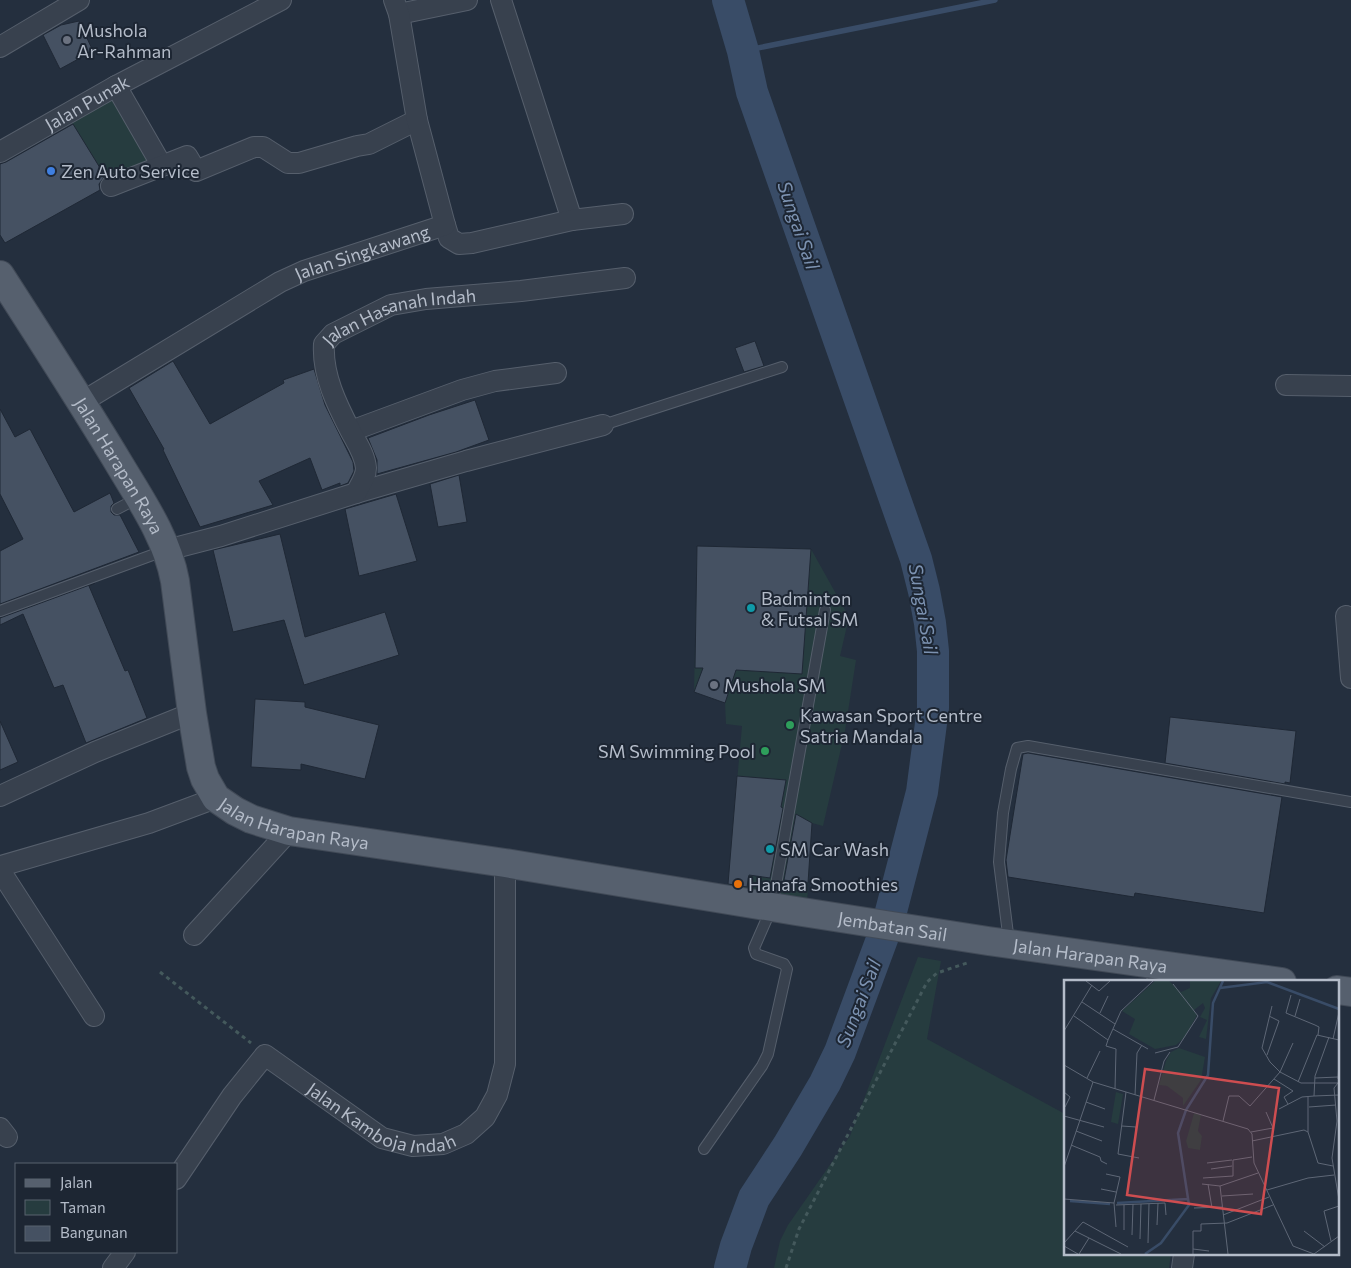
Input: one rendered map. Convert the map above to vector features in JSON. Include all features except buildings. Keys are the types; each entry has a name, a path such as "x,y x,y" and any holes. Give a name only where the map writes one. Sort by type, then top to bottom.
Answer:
{"main road":[{"name":"Jalan Harapan Raya","path":"0,275 82,402 128,503 166,550 172,564 201,767 204,779 216,798 251,819 288,831 505,863 784,909"},
{"name":"Jembatan Sail","path":"784,909 998,942"},
{"name":"Jalan Harapan Raya","path":"998,942 1154,973 1256,980"},
{"path":"1338,990 1351,992"}],"street":[{"path":"0,47 79,0"},
{"name":"Jalan Punak","path":"0,152 116,86 281,0"},
{"path":"396,7 467,0"},
{"path":"501,0 572,220"},
{"name":"Jalan Singkawang","path":"82,402 280,282 304,271 446,225 416,120 396,7"},
{"path":"116,86 162,166"},
{"path":"111,186 187,156 196,171 254,147 263,148 288,163 299,163 369,144 416,120"},
{"path":"446,225 449,238 459,244 472,243 572,220 623,214"},
{"name":"Jalan Hasanah Indah","path":"356,493 365,476 366,468 358,445 326,375 323,358 324,344 333,334 392,305 426,299 625,278"},
{"path":"351,431 462,390 495,382 556,373"},
{"path":"1286,385 1351,386"},
{"path":"166,550 221,536 356,493 466,461 603,425"},
{"path":"1346,616 1351,678"},
{"path":"0,796 96,752 192,712"},
{"path":"94,1016 1,872 1,866 149,823 216,798"},
{"path":"194,935 288,831"},
{"name":"Jalan Kamboja Indah","path":"266,1055 382,1138 413,1146 443,1144 466,1134 485,1117 497,1095 506,1064 505,863"},
{"path":"178,1175 232,1096 266,1055"},
{"path":"113,1268 123,1253"}],"lane":[{"path":"603,425 782,367"},
{"path":"0,611 166,550"},
{"path":"704,1150 762,1066 768,1054 787,968 784,964 756,954 754,948 784,909 825,610"},
{"path":"998,942 999,862 1003,813 1010,769 1017,748 1028,746 1351,802"}],"path":[{"path":"786,1268 799,1229 927,982 937,973 972,962 998,942"},
{"path":"160,972 266,1055"}],"green space":[{"path":"113,94 151,163 110,184 69,118"},
{"name":"Kawasan Sport Centre Satria Mandala","path":"697,546 811,549 849,617 840,656 856,660 845,731 823,826 812,823 807,903 727,893 742,726 726,724 725,703 694,692"},
{"path":"918,957 941,961 927,1039 1064,1113 1064,1256 1171,1256 1169,1268 774,1268 780,1241 788,1225 850,1136"}],"waterway":[{"name":"Sungai Sail","path":"728,0 743,51 752,92 916,559 930,623 933,651 933,708 922,792 888,923 840,1052 825,1083 788,1146 754,1198 730,1268"},
{"path":"743,51 995,0"}],"place":[{"name":"Mushola Ar-Rahman","path":"67,40"},
{"name":"Zen Auto Service","path":"51,171"},
{"name":"Badminton & Futsal SM","path":"751,608"},
{"name":"Mushola SM","path":"714,685"},
{"name":"Kawasan Sport Centre Satria Mandala","path":"790,725"},
{"name":"SM Swimming Pool","path":"765,751"},
{"name":"SM Car Wash","path":"770,849"},
{"name":"Hanafa Smoothies","path":"738,884"}]}
